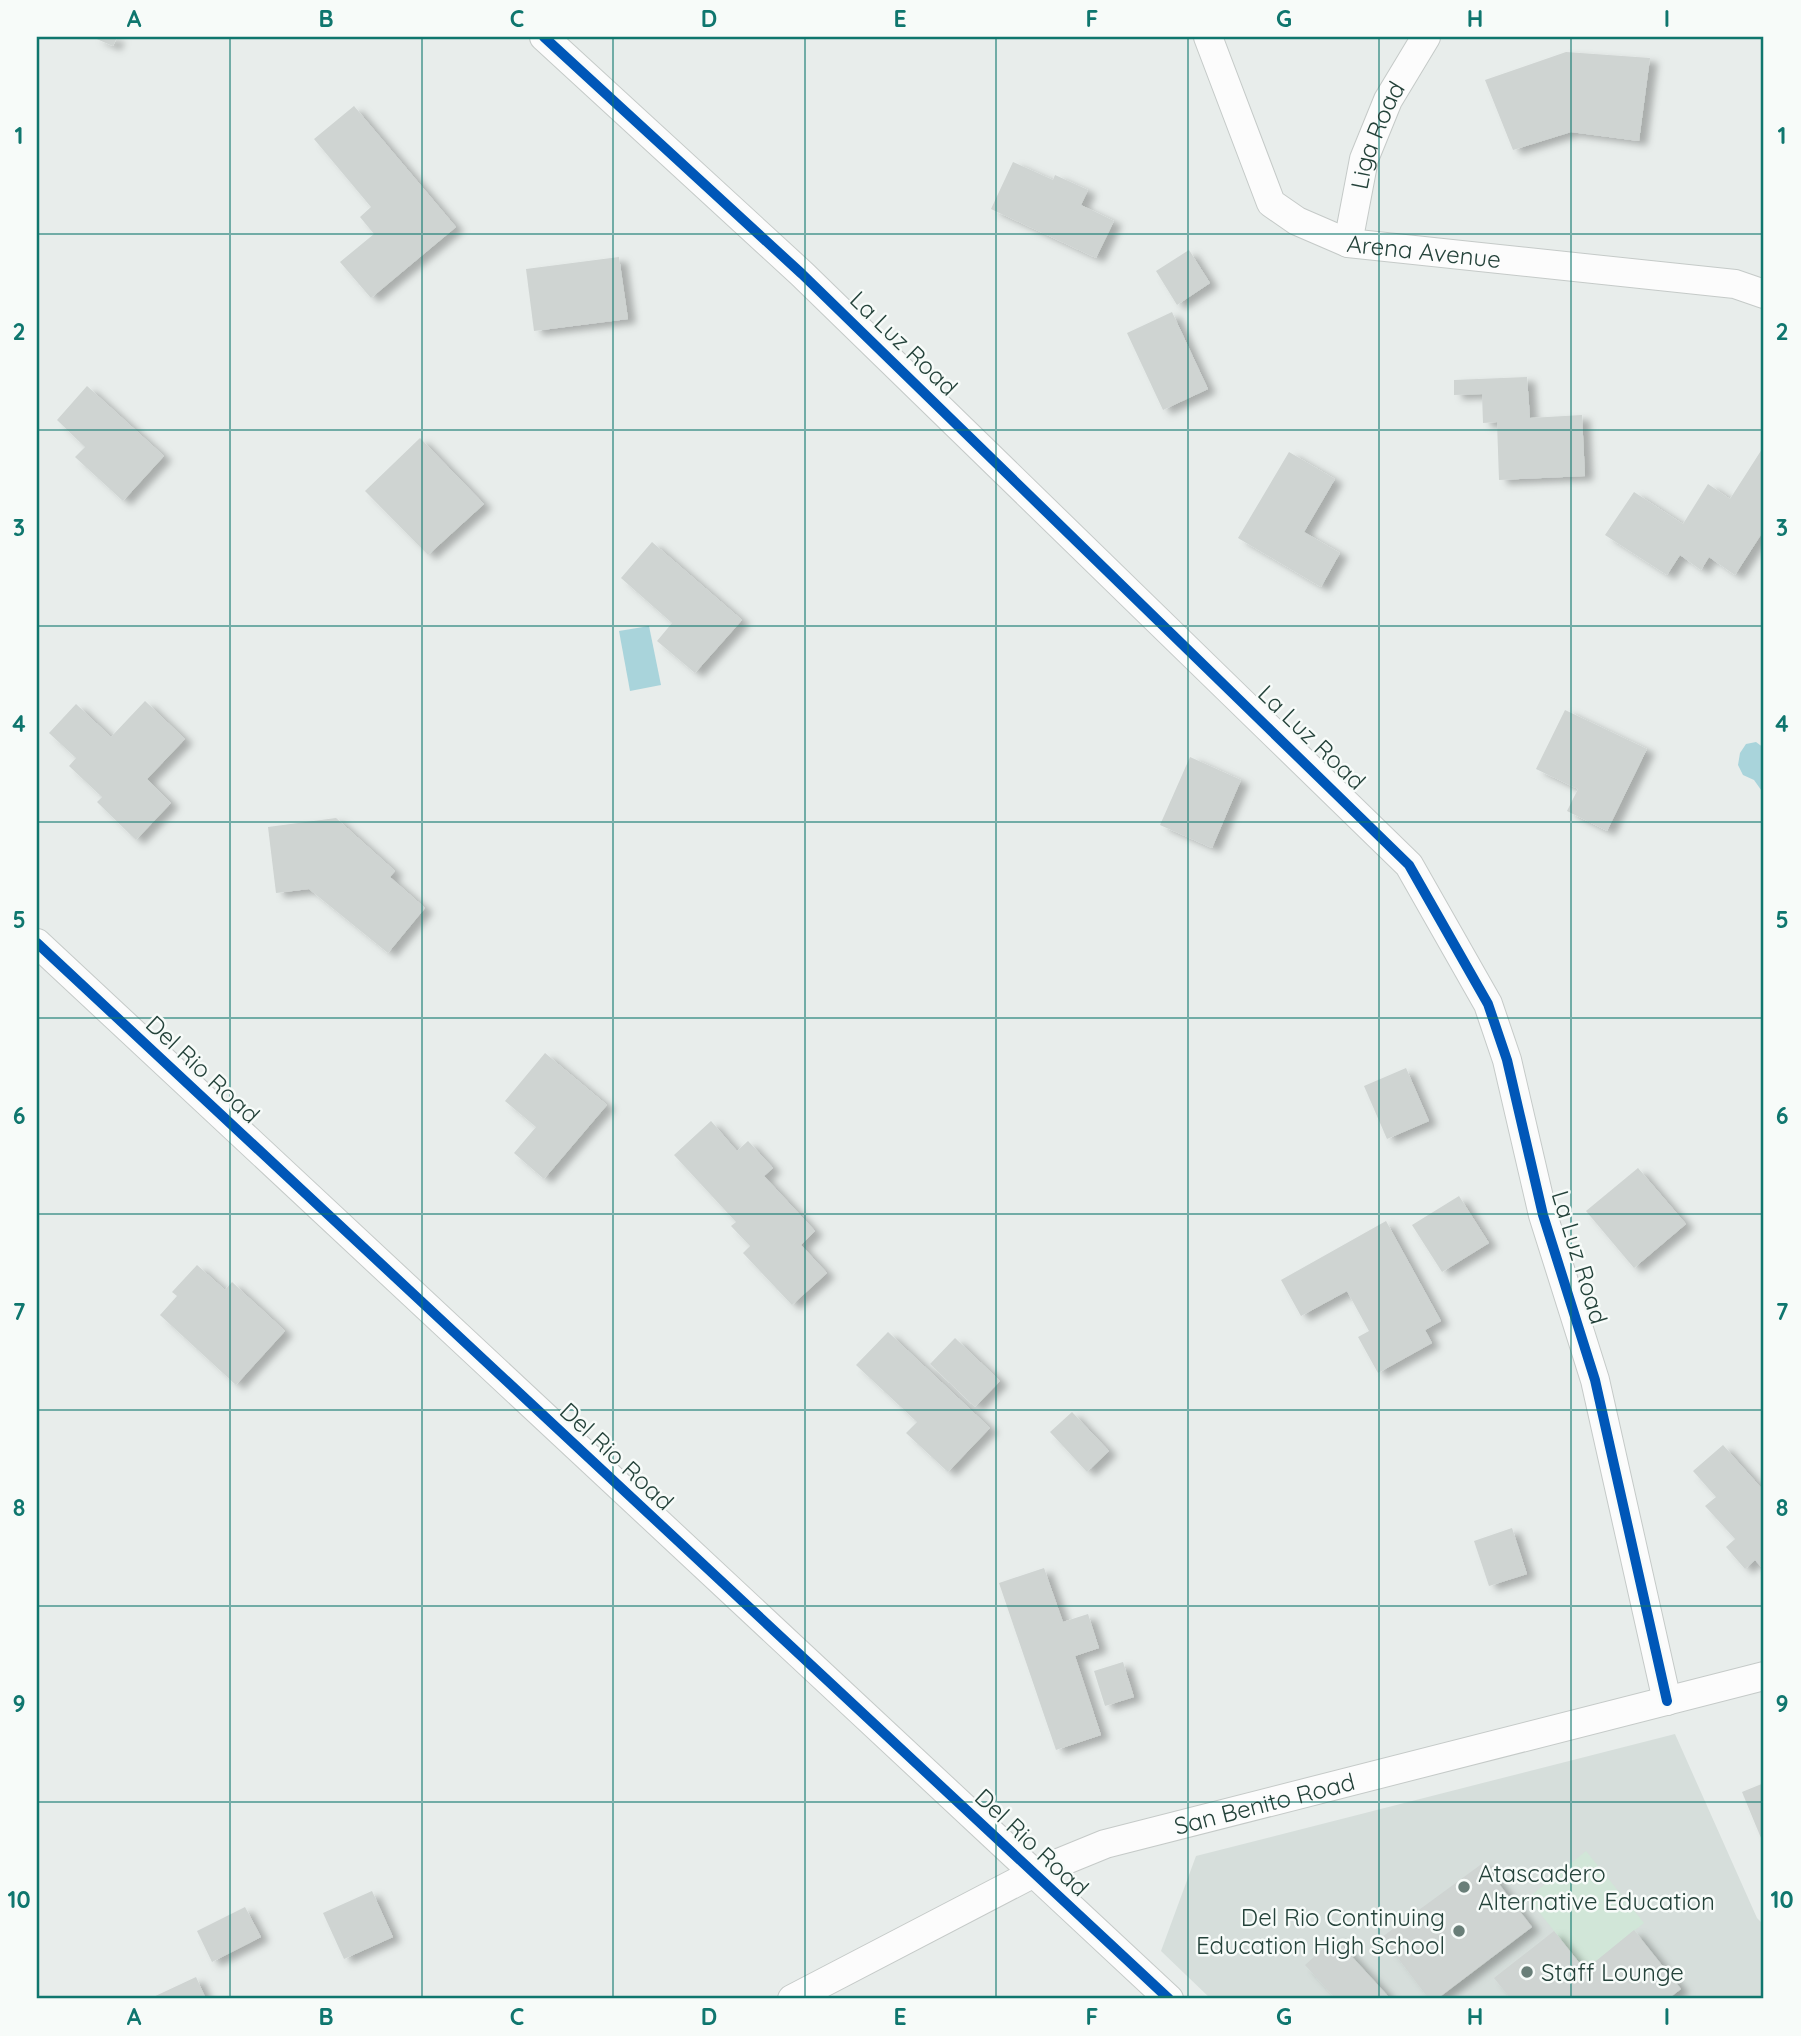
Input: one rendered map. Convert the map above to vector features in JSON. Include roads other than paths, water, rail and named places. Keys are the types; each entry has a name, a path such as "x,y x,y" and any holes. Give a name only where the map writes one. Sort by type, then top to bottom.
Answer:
{"street":[{"name":"La Luz Road","path":"544,37 802,274 1409,864 1489,1004 1507,1060 1543,1215 1595,1380 1667,1701"},
{"name":"Arena Avenue","path":"1208,37 1271,203 1297,221 1348,243 1735,284 1764,294"},
{"name":"Liga Road","path":"1348,243 1364,159 1388,100 1426,37"},
{"name":"Del Rio Road","path":"37,943 1169,1999"},
{"name":"San Benito Road","path":"792,1999 1034,1873 1105,1844 1764,1676"}],"water":[{"path":"649,626 661,685 630,691 619,631"},
{"path":"1756,742 1764,748 1764,794 1754,780 1743,775 1738,765 1740,753 1746,744"}],"place":[{"name":"Atascadero Alternative Education","path":"1464,1887"},
{"name":"Del Rio Continuing Education High School","path":"1459,1931"},
{"name":"Staff Lounge","path":"1527,1972"}]}
